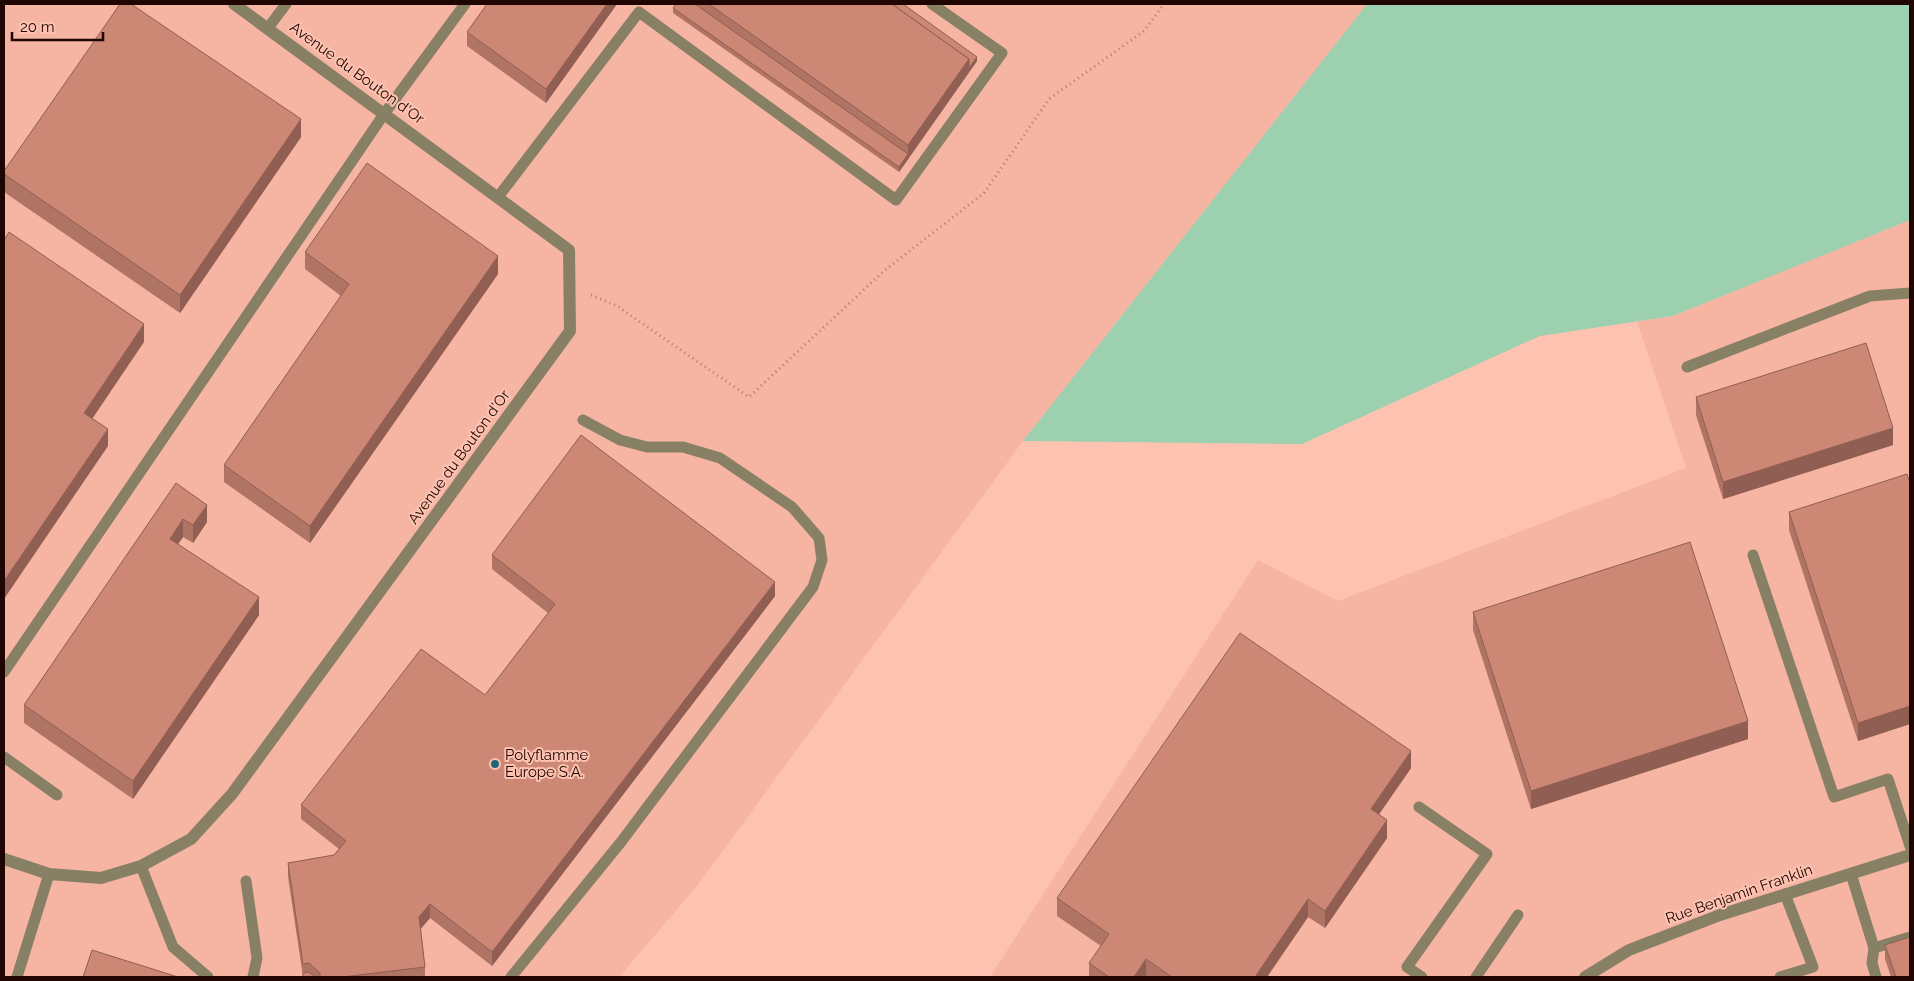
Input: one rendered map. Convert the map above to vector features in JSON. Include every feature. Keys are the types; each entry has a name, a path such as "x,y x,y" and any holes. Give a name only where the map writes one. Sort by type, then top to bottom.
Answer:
{"street":[{"name":"Avenue du Bouton d'Or","path":"4,859 49,874 101,878 141,866 192,839 238,786 570,331 569,250 234,4"},
{"name":"Rue Benjamin Franklin","path":"1585,977 1629,950 1720,915 1910,855"}],"lane":[{"path":"268,28 286,4"},
{"path":"4,672 384,114 465,4"},
{"path":"498,197 639,12 896,200 1002,53 932,4"},
{"path":"1687,367 1870,296 1910,293"},
{"path":"511,977 621,842 813,587 822,560 819,538 792,507 720,458 684,447 647,448 620,440 583,420"},
{"path":"1752,555 1834,797 1888,778 1910,846"},
{"path":"4,756 57,795"},
{"path":"1418,806 1487,854 1407,967 1422,977"},
{"path":"141,866 173,947 208,977"},
{"path":"17,977 49,874"},
{"path":"1851,874 1874,948 1872,963 1876,977"},
{"path":"246,881 256,958 253,977"},
{"path":"1780,977 1813,967 1785,894"},
{"path":"1476,977 1518,915"},
{"path":"1874,948 1910,937"}],"path":[{"path":"570,286 616,306 749,397 884,271 984,193 1049,99 1144,31 1164,4"}],"shaded area":[{"path":"4,4 1367,4 1023,441 697,886 619,977 4,977"},
{"path":"1910,220 1910,977 990,977 1258,560 1338,601 1686,468 1637,322 1673,316"}],"green space":[{"path":"1367,4 1910,4 1910,220 1673,316 1540,336 1302,444 1023,441"}],"building":[{"path":"120,4 131,4 301,119 180,295 4,174 4,171"},
{"path":"487,4 607,4 546,89 467,32"},
{"path":"676,4 695,4 908,154 899,167 673,8"},
{"path":"709,4 892,4 969,59 908,145"},
{"path":"892,4 903,4 977,57 969,68 969,59"},
{"path":"367,163 498,256 310,526 224,465 349,284 305,252"},
{"path":"9,232 144,324 84,413 108,429 4,581 4,240"},
{"path":"1866,343 1893,428 1723,482 1696,397"},
{"name":"Polyflamme Europe S.A.","path":"581,435 775,582 492,952 430,904 419,917 425,967 342,977 320,977 320,973 309,963 303,964 288,863 334,855 346,841 301,805 421,649 485,695 555,604 492,555"},
{"path":"1907,474 1910,483 1910,706 1858,723 1789,512"},
{"path":"176,483 207,505 193,525 183,519 170,539 259,597 133,781 24,705"},
{"path":"1690,542 1748,721 1531,791 1473,612"},
{"path":"1240,633 1411,751 1371,809 1387,820 1325,911 1308,899 1255,977 1172,977 1146,959 1134,977 1109,977 1089,963 1109,934 1057,898"},
{"path":"1910,937 1910,977 1896,977 1885,945"},
{"path":"92,950 178,977 83,977"},
{"path":"309,972 314,977 303,977 303,973"}],"place":[{"name":"Polyflamme Europe S.A.","path":"495,764"}]}
